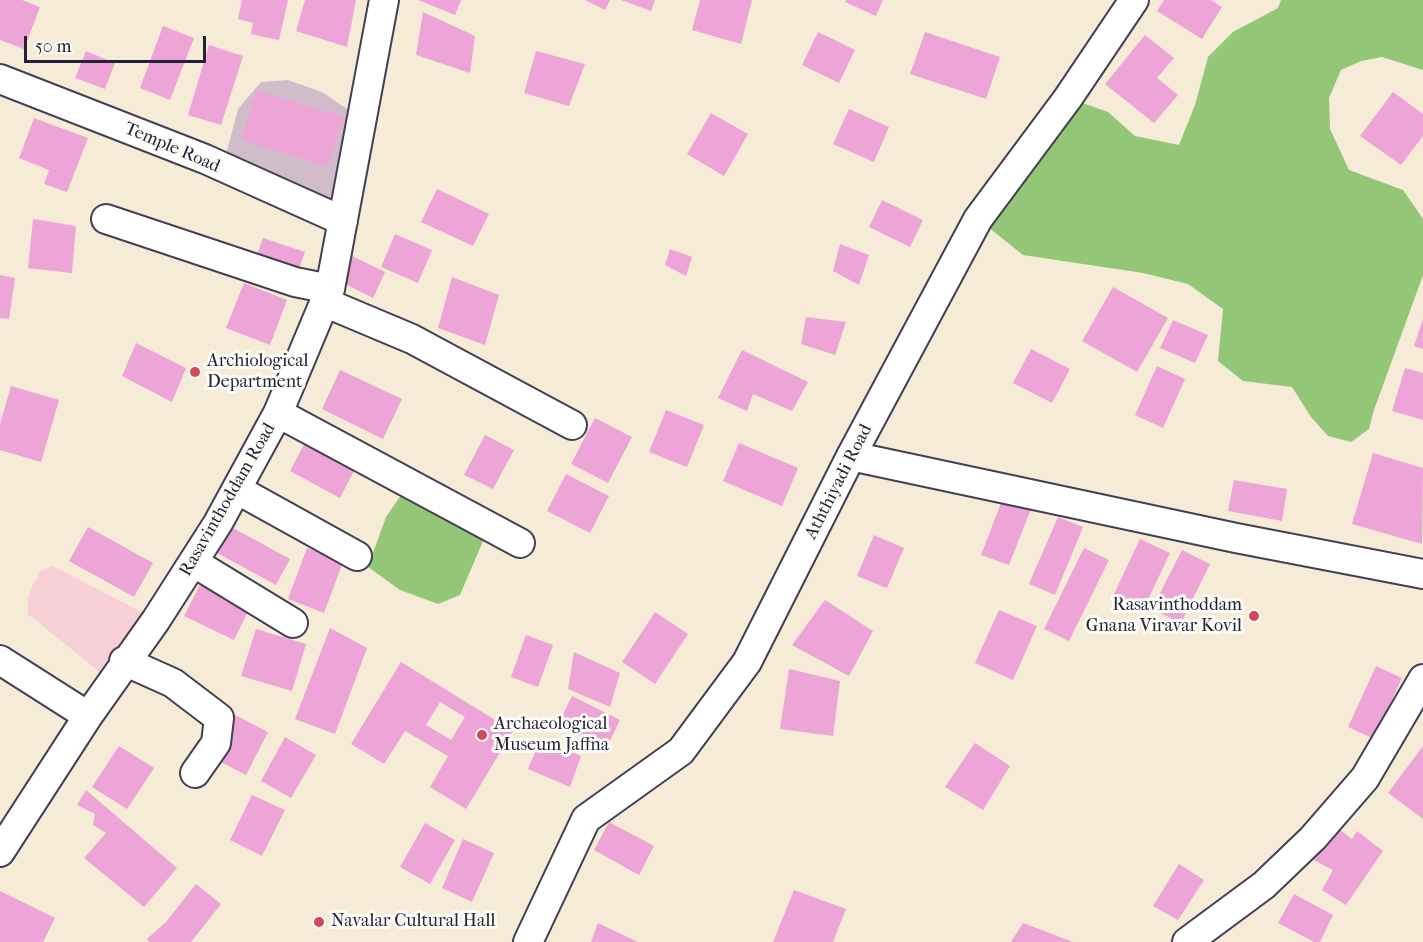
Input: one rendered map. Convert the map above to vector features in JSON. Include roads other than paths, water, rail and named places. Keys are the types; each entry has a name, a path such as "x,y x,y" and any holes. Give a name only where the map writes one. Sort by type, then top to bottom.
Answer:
{"street":[{"name":"Rasavinthoddam Road","path":"0,852 124,661 156,620 193,562 238,490 278,413 327,296 384,0"},
{"name":"Aththiyadi Road","path":"528,942 586,819 681,751 747,662 851,456 978,219 1068,98 1134,0"},
{"name":"Temple Road","path":"0,79 205,159 343,220"},
{"path":"106,219 294,282 327,296 572,425"},
{"path":"278,413 520,543"},
{"path":"851,456 1236,538 1423,574"},
{"path":"238,490 357,556"},
{"path":"193,562 293,623"},
{"path":"0,660 88,716"},
{"path":"124,661 173,683 219,718 216,744 195,773"},
{"path":"1187,942 1264,885 1313,838 1365,778 1423,679"}],"place":[{"name":"Archiological Department","path":"195,372"},
{"name":"Rasavinthoddam Gnana Viravar Kovil","path":"1254,616"},
{"name":"Archaeological Museum Jaffna","path":"482,735"},
{"name":"Navalar Cultural Hall","path":"319,922"}]}
